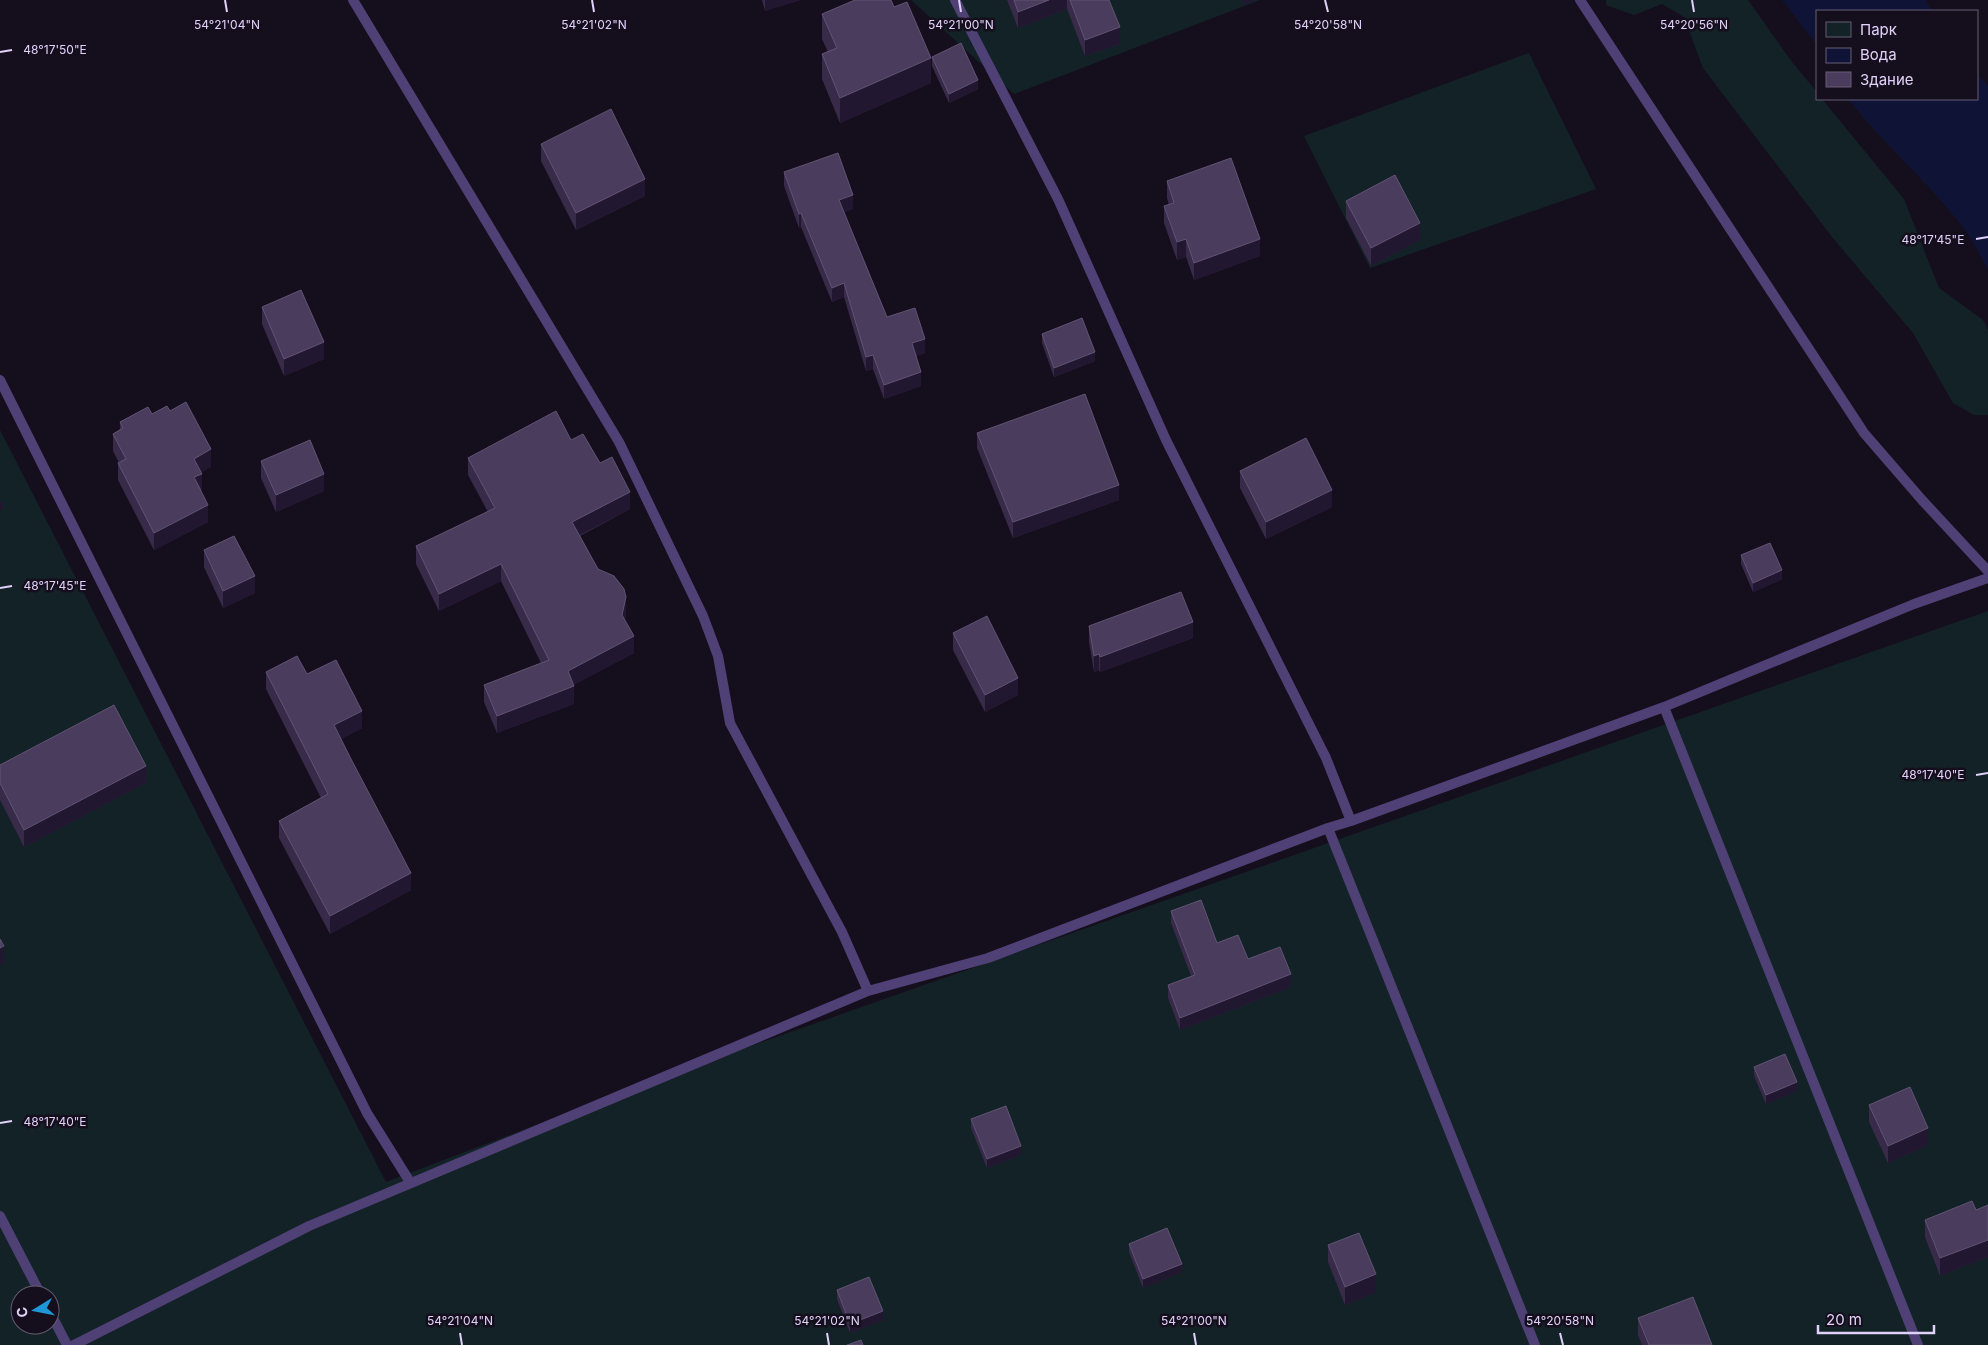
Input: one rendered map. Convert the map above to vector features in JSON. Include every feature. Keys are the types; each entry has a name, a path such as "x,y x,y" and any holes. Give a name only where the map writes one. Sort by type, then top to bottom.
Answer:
{"lane":[{"path":"353,0 619,442 703,616 718,656 730,723 842,932 868,991"},
{"path":"955,0 1058,198 1166,440 1326,758 1351,821"},
{"path":"1580,0 1864,433 1922,500 1988,571"},
{"path":"0,380 367,1113 410,1182"},
{"path":"74,1345 309,1226 868,991 988,958 1328,828 1664,706 1914,604 1988,578"},
{"path":"1664,706 1918,1345"},
{"path":"1328,828 1535,1345"},
{"path":"0,1216 36,1285"},
{"path":"60,1331 67,1345"}],"green space":[{"path":"911,0 1260,0 1014,94"},
{"path":"1606,0 1748,0 1792,62 1816,91 1816,100 1823,100 1904,199 1939,288 1983,320 1988,330 1988,415 1974,415 1953,403 1913,333 1832,237 1703,68 1684,17 1662,4 1634,15 1606,5"},
{"path":"1529,53 1596,189 1370,268 1304,136"},
{"path":"0,430 386,1182 651,1081 1988,611 1988,1345 0,1345"}],"water":[{"path":"1782,0 1925,0 1931,10 1816,10 1816,44"},
{"path":"1978,75 1988,86 1988,270 1963,227 1849,100 1978,100"}],"building":[{"path":"855,0 891,0 894,7 907,2 931,58 840,98 822,54 837,48 822,14"},
{"path":"1014,0 1049,0 1018,12"},
{"path":"1070,0 1109,0 1120,27 1085,40"},
{"path":"961,43 978,80 949,94 932,57"},
{"path":"611,109 645,179 576,213 541,144"},
{"path":"838,153 853,195 839,200 887,317 915,308 925,339 912,343 921,372 884,385 873,355 866,357 844,283 832,288 801,213 799,214 784,172"},
{"path":"1231,158 1260,239 1194,263 1186,239 1177,242 1164,206 1174,203 1167,181"},
{"path":"1395,175 1420,223 1371,248 1346,201"},
{"path":"301,290 324,342 284,359 262,307"},
{"path":"1082,318 1095,352 1054,368 1042,334"},
{"path":"1085,394 1119,485 1013,522 977,433"},
{"path":"186,402 211,449 194,459 202,474 194,477 208,505 154,533 118,463 126,459 113,434 123,428 120,422 148,407 152,414 167,406 170,411"},
{"path":"556,411 571,440 583,434 600,463 612,457 630,492 572,522 598,569 614,576 624,589 626,597 622,615 634,636 568,671 574,686 497,716 484,685 549,660 501,564 439,594 416,546 495,508 468,458"},
{"path":"1306,438 1332,490 1266,522 1240,471"},
{"path":"310,440 324,474 276,495 261,461"},
{"path":"234,536 255,576 223,591 204,550"},
{"path":"1770,543 1782,570 1753,583 1741,555"},
{"path":"1181,592 1193,622 1100,657 1099,654 1094,656 1089,626"},
{"path":"987,616 1018,678 985,695 953,633"},
{"path":"297,656 307,674 336,660 362,711 334,725 411,873 330,916 279,821 328,794 266,672"},
{"path":"114,705 146,766 24,830 0,783 0,765"},
{"path":"1201,900 1217,943 1238,935 1248,959 1280,947 1291,974 1180,1018 1168,985 1195,975 1171,911"},
{"path":"0,939 4,946 0,948"},
{"path":"1785,1054 1797,1082 1766,1095 1754,1067"},
{"path":"1910,1087 1928,1128 1888,1146 1869,1105"},
{"path":"1006,1106 1021,1146 987,1159 971,1119"},
{"path":"1972,1201 1976,1210 1988,1205 1988,1240 1940,1258 1925,1220"},
{"path":"1167,1228 1182,1264 1143,1279 1129,1244"},
{"path":"1359,1233 1376,1274 1345,1287 1328,1245"},
{"path":"869,1277 883,1311 850,1324 837,1290"},
{"path":"1693,1297 1712,1345 1649,1345 1638,1318"},
{"path":"861,1340 863,1345 847,1345"}]}
